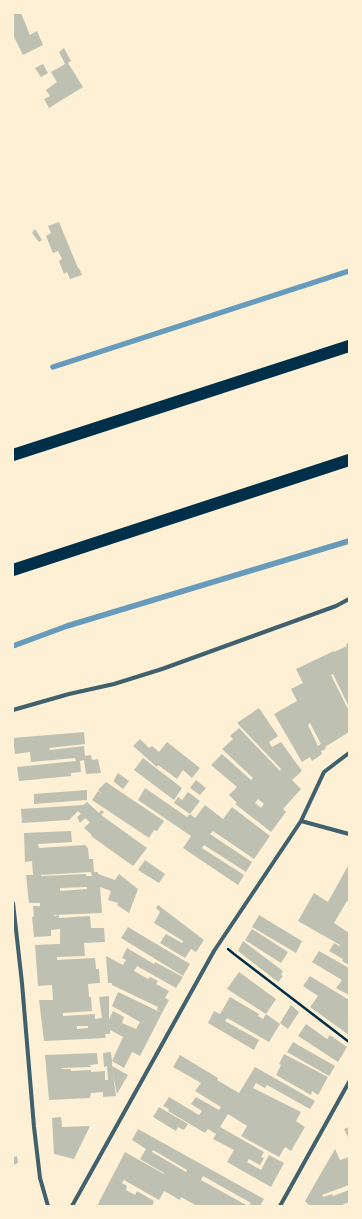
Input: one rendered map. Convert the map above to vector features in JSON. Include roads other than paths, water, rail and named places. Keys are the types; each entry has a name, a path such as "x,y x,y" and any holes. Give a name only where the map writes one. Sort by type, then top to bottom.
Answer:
{"highway":[{"path":"13,456 349,346"},
{"path":"13,570 349,460"}],"street":[{"path":"13,710 69,694 114,684 162,669 336,606 349,599"},
{"path":"72,1206 221,941 301,821 324,772 349,753"},
{"path":"301,821 349,834"},
{"path":"13,903 40,1178 48,1206"},
{"path":"280,1206 349,1082"}],"waterway":[{"path":"53,367 349,271"},
{"path":"13,646 67,626 349,541"}]}
